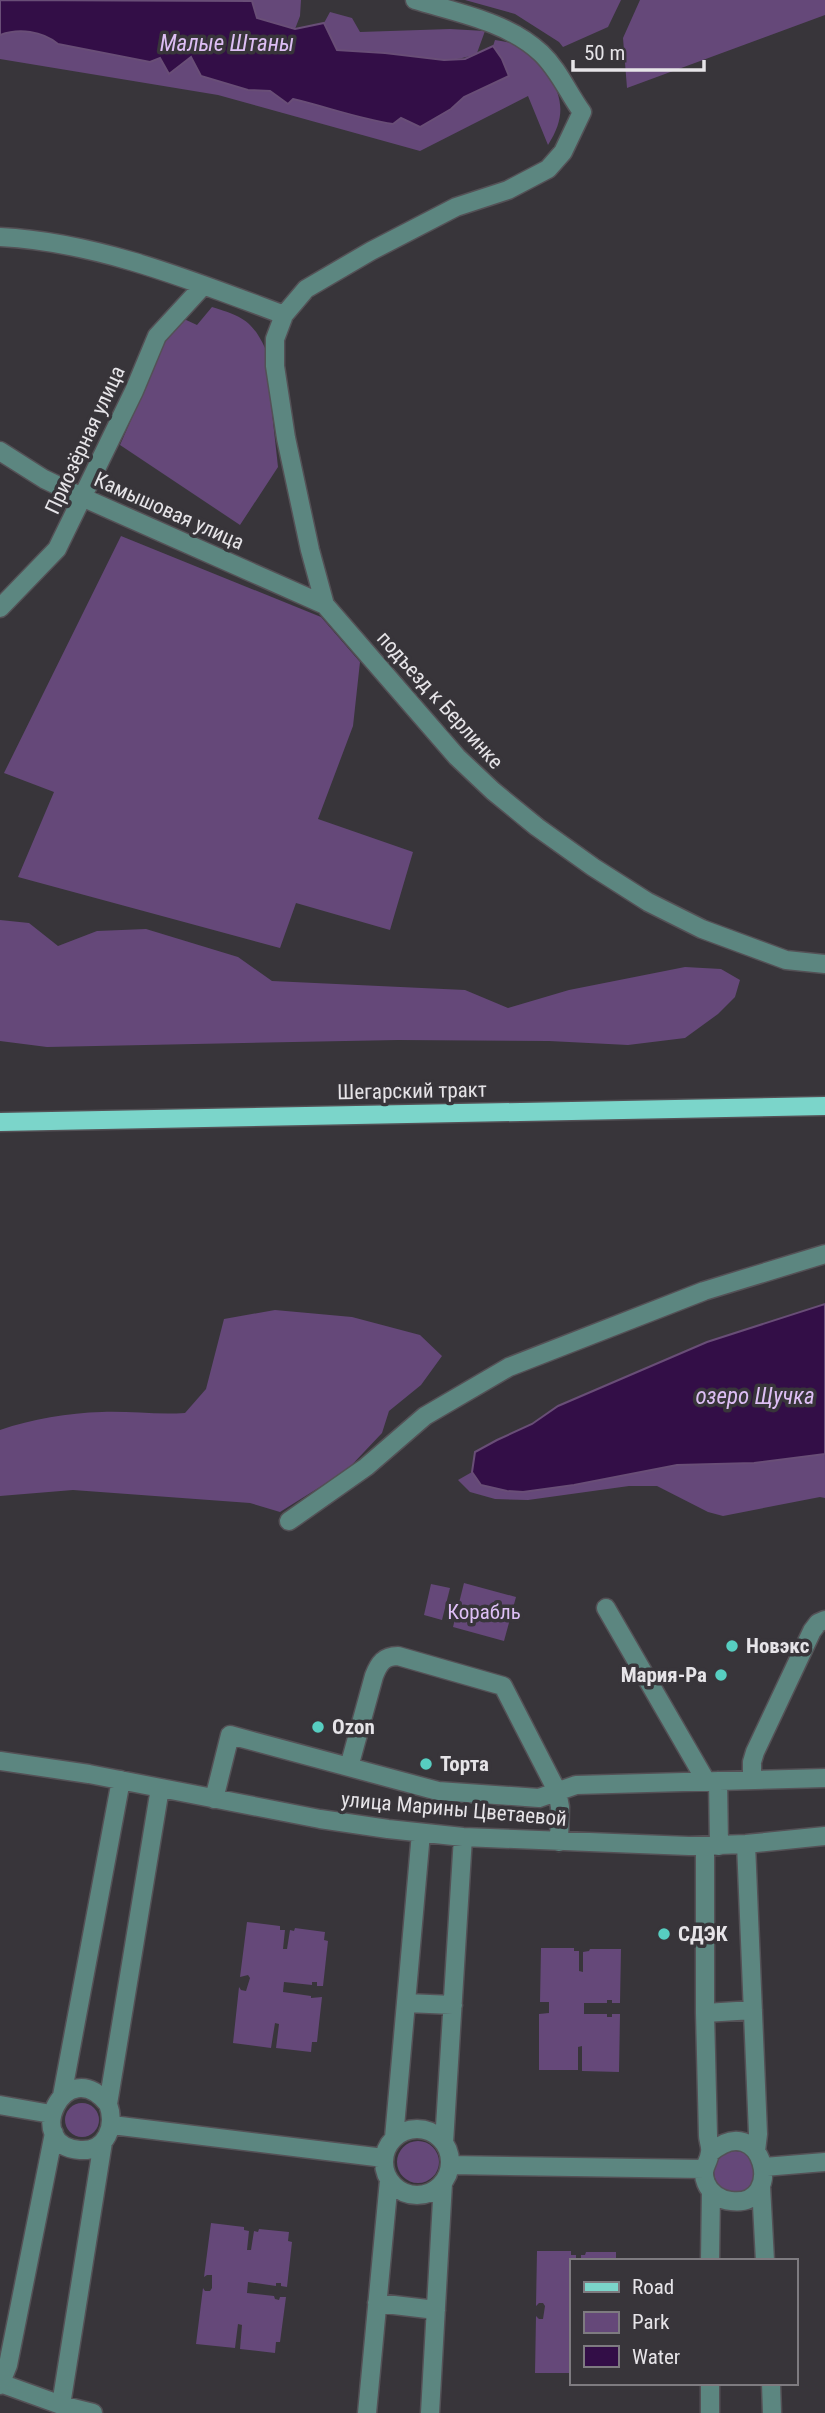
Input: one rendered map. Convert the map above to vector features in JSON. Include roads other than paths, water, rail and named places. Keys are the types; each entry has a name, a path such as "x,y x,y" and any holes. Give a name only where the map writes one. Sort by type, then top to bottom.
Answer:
{"main road":[{"name":"Шегарский тракт","path":"0,1122 825,1106"}],"street":[{"path":"325,605 286,438 275,366 275,339 284,315 306,289 371,251 456,207 508,191 548,169 563,152 582,113 555,69 540,52 484,21 415,0"},
{"path":"0,237 74,245 127,260 284,315"},
{"name":"Приозёрная улица","path":"0,608 57,550 134,391 157,336 203,286"},
{"name":"Камышовая улица","path":"0,451 44,479 83,498 325,605"},
{"name":"подъезд к Берлинке","path":"325,605 457,757 537,827 648,902 702,929 786,960 825,964"},
{"path":"289,1521 366,1467 425,1416 509,1367 704,1291 825,1254"},
{"path":"606,1608 712,1781 705,2013 708,2136 706,2185 727,2201 737,2202 755,2194 764,2177 758,2134 746,1844"},
{"path":"752,1780 755,1752 812,1631 818,1623 825,1620"},
{"path":"349,1767 379,1663 389,1656 398,1656 503,1686 557,1791 560,1807 559,1842"},
{"path":"214,1799 230,1735 438,1791 539,1798 576,1784 825,1778"},
{"name":"улица Марины Цветаевой","path":"0,1761 121,1780 320,1819 463,1837 712,1846 825,1836"},
{"path":"62,2096 121,1780"},
{"path":"108,2104 160,1788"},
{"path":"394,2138 421,1833"},
{"path":"444,2143 463,1837"},
{"path":"406,2003 453,2005"},
{"path":"705,2013 753,2010"},
{"path":"69,2409 103,2142 112,2125 112,2114 102,2096 82,2089 71,2090 62,2096 51,2114 54,2133 9,2359 0,2383 69,2409 93,2413"},
{"path":"0,2105 51,2114"},
{"path":"112,2125 384,2158"},
{"path":"367,2413 389,2180 384,2158 387,2147 394,2138 415,2129 436,2134 449,2153 450,2165 443,2183 430,2413"},
{"path":"54,2133 67,2147 76,2150 95,2148 103,2142"},
{"path":"450,2165 707,2161 728,2142 738,2141 760,2159 825,2162"},
{"path":"389,2180 405,2193 415,2195 426,2194 443,2183"},
{"path":"761,2186 765,2259"},
{"path":"710,2259 711,2191"},
{"path":"377,2303 436,2310"},
{"path":"710,2385 710,2413"},
{"path":"771,2385 772,2413"}],"water":[{"name":"Малые Штаны","path":"0,0 252,1 257,18 295,29 324,23 337,50 444,60 465,59 493,46 509,76 464,97 451,109 420,127 401,118 393,124 293,99 288,104 270,91 248,90 201,76 191,57 169,74 160,58 150,62 58,44 45,36 30,32 0,35"},
{"name":"озеро Щучка","path":"825,1304 825,1454 754,1463 677,1465 523,1492 481,1485 472,1472 475,1452 532,1424 558,1406 707,1342"}],"place":[{"name":"Новэкс","path":"732,1646"},
{"name":"Мария-Ра","path":"721,1675"},
{"name":"Ozon","path":"318,1727"},
{"name":"Торта","path":"426,1764"},
{"name":"СДЭК","path":"664,1934"}],"park label":[{"name":"Корабль","path":"484,1612"}]}
